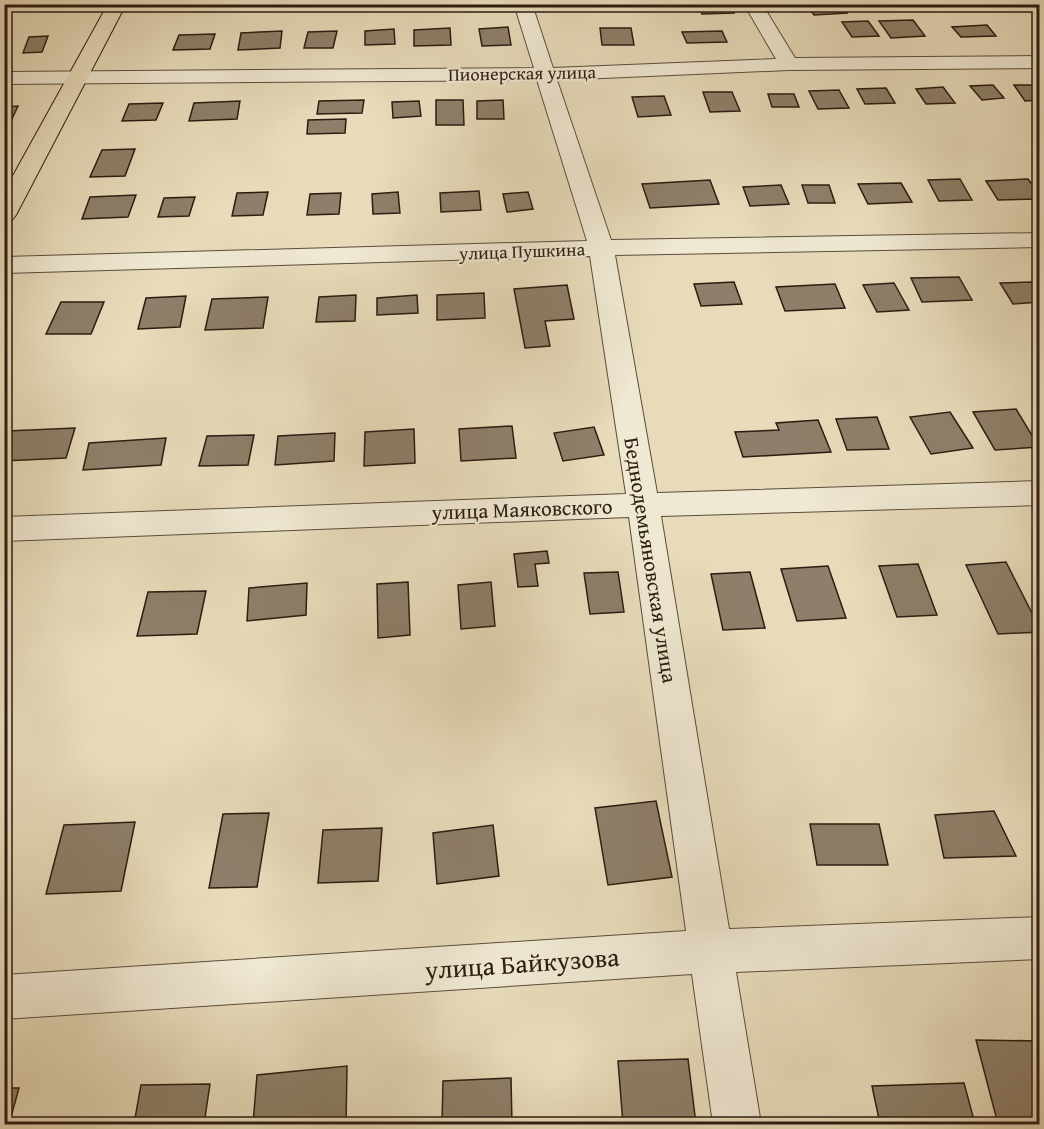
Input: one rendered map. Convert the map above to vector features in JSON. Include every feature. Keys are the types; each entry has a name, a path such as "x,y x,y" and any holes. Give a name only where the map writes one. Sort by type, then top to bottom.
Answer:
{"main road":[{"path":"4,215 117,4"}],"street":[{"name":"Беднодемьяновская улица","path":"523,4 601,248 643,505 737,1125"},
{"path":"753,4 789,64"},
{"name":"Пионерская улица","path":"4,78 546,74 789,64 1040,62"},
{"name":"улица Пушкина","path":"4,266 601,248 1040,240"},
{"name":"улица Маяковского","path":"4,529 1040,493"},
{"name":"улица Байкузова","path":"4,997 711,951 1040,938"}],"building":[{"path":"173,4 207,4 206,9 171,9"},
{"path":"699,4 730,4 734,13 702,14"},
{"path":"806,4 840,4 847,13 814,15"},
{"path":"961,4 993,4 996,9 965,10"},
{"path":"913,20 925,36 891,38 879,21"},
{"path":"868,21 879,36 852,37 842,22"},
{"path":"987,25 996,36 961,37 952,27"},
{"path":"508,27 511,45 482,46 479,29"},
{"path":"450,28 451,45 414,46 414,30"},
{"path":"600,28 631,28 634,45 602,45"},
{"path":"394,29 395,44 365,45 365,31"},
{"path":"282,31 280,48 238,50 241,33"},
{"path":"337,31 333,48 304,48 308,32"},
{"path":"722,31 727,42 687,43 682,32"},
{"path":"215,34 210,49 173,50 179,35"},
{"path":"48,36 42,52 23,53 29,37"},
{"path":"993,85 1004,98 982,100 970,86"},
{"path":"1014,85 1040,85 1040,100 1025,101"},
{"path":"943,87 955,103 926,104 916,89"},
{"path":"886,88 895,103 865,104 857,89"},
{"path":"839,90 849,108 818,109 809,91"},
{"path":"703,92 732,92 740,111 710,112"},
{"path":"768,94 794,94 799,107 772,107"},
{"path":"664,96 671,115 638,117 632,97"},
{"path":"364,100 362,113 317,114 319,101"},
{"path":"436,100 463,100 464,125 436,125"},
{"path":"503,100 504,119 477,119 477,101"},
{"path":"240,101 237,119 189,121 194,103"},
{"path":"419,101 421,116 393,118 392,102"},
{"path":"163,103 156,120 122,121 129,104"},
{"path":"18,106 11,121 4,122 4,107"},
{"path":"346,119 345,133 307,134 308,120"},
{"path":"135,149 125,176 90,177 102,150"},
{"path":"960,179 972,200 939,201 928,180"},
{"path":"1028,179 1040,195 1040,199 998,200 986,181"},
{"path":"710,180 719,204 650,208 642,184"},
{"path":"901,183 912,202 868,204 858,184"},
{"path":"781,185 789,204 750,206 743,187"},
{"path":"802,185 829,185 835,203 808,203"},
{"path":"479,191 481,210 441,212 440,193"},
{"path":"268,192 263,215 232,216 237,193"},
{"path":"398,192 400,213 373,214 372,194"},
{"path":"528,192 533,209 507,212 503,194"},
{"path":"341,193 339,214 307,215 310,194"},
{"path":"136,195 128,217 82,219 90,197"},
{"path":"195,197 189,216 158,217 164,198"},
{"path":"959,277 972,300 922,302 911,278"},
{"path":"734,282 742,304 701,306 694,284"},
{"path":"1032,282 1040,294 1040,302 1013,304 1000,283"},
{"path":"894,283 909,310 877,312 863,285"},
{"path":"835,284 845,308 785,311 776,287"},
{"path":"567,285 574,319 545,321 550,346 525,348 514,289"},
{"path":"484,293 485,318 437,320 437,295"},
{"path":"356,295 355,321 316,322 319,297"},
{"path":"417,295 418,313 377,315 377,298"},
{"path":"186,296 180,327 138,329 146,298"},
{"path":"268,297 263,328 205,330 212,299"},
{"path":"61,302 104,302 91,334 46,334"},
{"path":"1016,409 1039,447 995,450 973,412"},
{"path":"950,412 973,448 931,454 910,417"},
{"path":"877,417 889,449 847,450 836,419"},
{"path":"818,420 831,452 743,457 735,432 779,430 776,423"},
{"path":"512,426 516,458 461,461 459,429"},
{"path":"594,427 604,455 563,461 554,433"},
{"path":"75,428 66,458 4,461 7,431"},
{"path":"414,429 415,463 364,466 365,432"},
{"path":"335,433 334,461 275,465 278,436"},
{"path":"254,435 248,465 199,466 207,436"},
{"path":"166,438 161,465 83,470 89,443"},
{"path":"547,551 549,563 535,564 538,586 518,587 514,554"},
{"path":"1006,562 1040,632 998,634 966,565"},
{"path":"918,564 937,615 897,617 879,566"},
{"path":"828,566 846,618 797,621 781,569"},
{"path":"618,572 624,612 590,614 584,573"},
{"path":"750,572 765,628 723,630 711,574"},
{"path":"408,582 410,635 378,638 377,584"},
{"path":"491,582 495,626 461,629 458,585"},
{"path":"307,583 306,615 247,621 249,588"},
{"path":"206,591 197,634 137,636 148,592"},
{"path":"656,801 672,877 608,885 595,808"},
{"path":"994,811 1016,856 944,858 935,815"},
{"path":"269,813 257,887 209,888 223,814"},
{"path":"135,822 121,891 46,894 64,825"},
{"path":"810,824 879,824 888,865 817,865"},
{"path":"493,825 499,876 437,884 433,833"},
{"path":"382,828 378,881 318,883 323,830"},
{"path":"976,1040 1040,1041 1040,1124 998,1124"},
{"path":"688,1059 696,1124 623,1124 618,1061"},
{"path":"347,1066 346,1124 253,1124 257,1075"},
{"path":"511,1078 512,1124 442,1124 443,1081"},
{"path":"964,1083 975,1124 880,1124 872,1086"},
{"path":"210,1084 204,1124 134,1124 141,1085"},
{"path":"4,1088 19,1088 9,1124 4,1124"}]}
